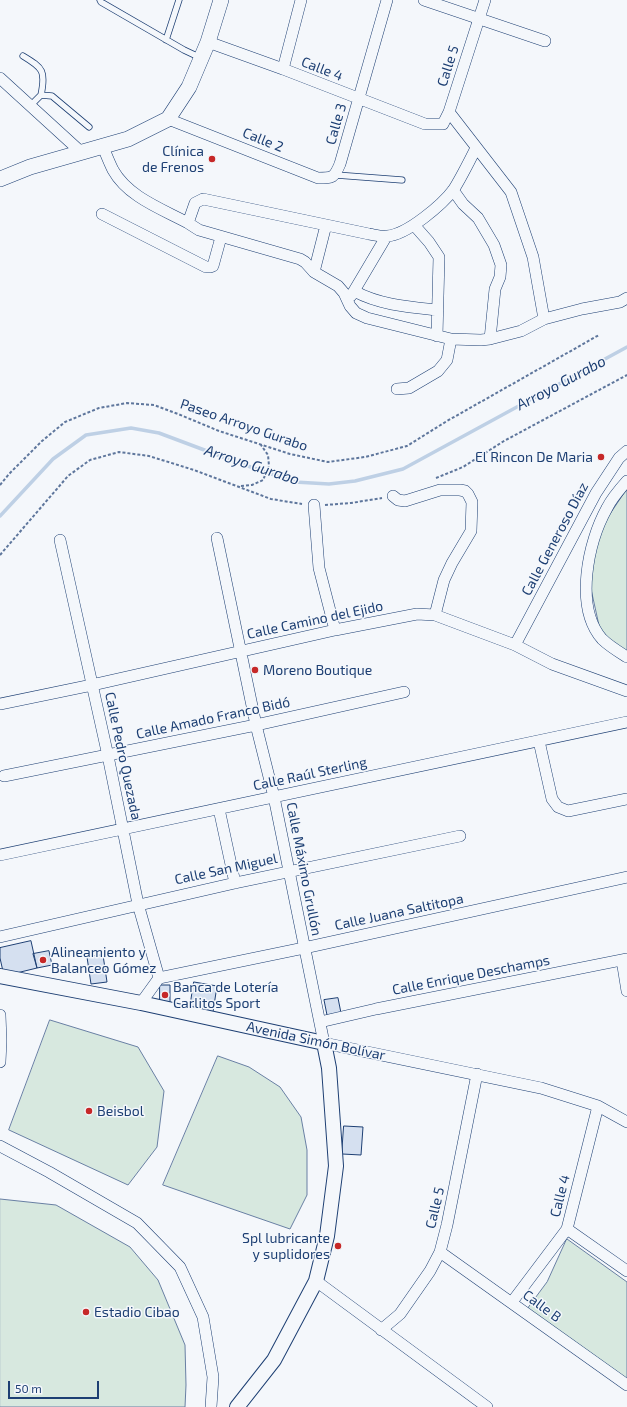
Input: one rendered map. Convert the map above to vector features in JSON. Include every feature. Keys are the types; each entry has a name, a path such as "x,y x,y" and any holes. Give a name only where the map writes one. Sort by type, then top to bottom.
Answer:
{"main road":[{"path":"0,179 30,167 128,139 168,119 189,87 208,42 221,0"}],"street":[{"path":"283,69 301,0"},
{"name":"Calle 3","path":"338,170 386,0"},
{"path":"424,0 544,41"},
{"name":"Calle 5","path":"425,124 443,124 449,112 485,0"},
{"name":"Calle 4","path":"208,42 283,69 425,124"},
{"path":"0,78 81,152"},
{"path":"449,112 511,192 533,257 544,319"},
{"name":"Calle 2","path":"168,119 318,178 330,178 338,170"},
{"path":"103,147 113,170 126,187 142,198 199,230 300,259 305,262 314,272 338,286 356,313 367,318 451,339 480,340 522,331 544,319 582,309 620,302 627,298"},
{"path":"188,223 194,203 203,199 386,237 400,233 414,225 435,208 453,190 476,148"},
{"path":"453,190 463,204 478,218 494,245 501,265 500,277 495,289 490,339"},
{"path":"102,214 206,267 213,266 221,237"},
{"path":"314,272 326,225"},
{"path":"414,225 429,242 439,257 437,336"},
{"path":"348,301 386,237"},
{"path":"354,291 364,297 397,306 438,310"},
{"path":"397,389 409,388 438,370 447,360 451,339"},
{"name":"Calle Generoso Díaz","path":"515,645 596,493 620,458 627,451"},
{"path":"627,481 617,492 600,523 594,538 585,586 586,602 591,619 598,633 609,645 627,657"},
{"path":"393,496 398,500 405,500 440,490 460,490 465,491 472,502 471,531 444,580 435,616"},
{"path":"314,505 319,568 335,630"},
{"name":"Calle Máximo Grullón","path":"217,538 256,725 274,797 324,1043"},
{"name":"Calle Pedro Quezada","path":"60,540 108,756 138,904 159,978"},
{"name":"Calle Camino del Ejido","path":"0,704 92,685 335,630 417,614 435,616 515,645 552,664 627,691"},
{"name":"Calle Amado Franco Bidó","path":"4,776 256,725 404,692"},
{"name":"Calle Raúl Sterling","path":"0,855 627,722"},
{"path":"539,741 552,799 558,807 568,811 627,799"},
{"path":"219,809 235,882"},
{"name":"Calle San Miguel","path":"0,937 235,882 460,836"},
{"name":"Calle Juana Saltitopa","path":"159,978 304,948 627,877"},
{"path":"625,960 627,991"},
{"name":"Calle Enrique Deschamps","path":"320,1022 376,1009 625,960"},
{"name":"Avenida Simón Bolívar","path":"0,976 142,1003 324,1043 541,1088 598,1106 627,1122"},
{"path":"142,1003 159,978"},
{"path":"0,1015 0,1062"},
{"path":"237,1407 274,1360 316,1281 327,1236 336,1166 329,1068 324,1043"},
{"name":"Calle 5","path":"381,1330 400,1314 430,1271 440,1252 447,1225 477,1074"},
{"name":"Calle 4","path":"512,1302 567,1229 598,1106"},
{"path":"0,1146 49,1172 136,1223 180,1267 203,1317 213,1377 211,1407"},
{"path":"567,1229 627,1271"},
{"name":"Calle B","path":"440,1252 627,1385"},
{"path":"316,1281 487,1407"}],"lane":[{"path":"100,0 166,40 201,59"},
{"path":"166,40 179,0"},
{"path":"23,56 38,65 44,82 41,95 31,105"},
{"path":"41,95 52,96 89,127"},
{"path":"338,170 402,180"}],"path":[{"name":"Paseo Arroyo Gurabo","path":"0,485 36,447 65,422 99,408 127,403 154,405 220,431 290,454 328,462 365,457 407,446 599,335"},
{"path":"436,478 462,467 504,441 627,375"},
{"path":"240,487 252,485 262,480 266,473 269,466 268,455 260,444"},
{"path":"0,555 68,476 90,460 119,452 149,456 194,470 271,499 314,505 351,503 393,496"}],"shaded area":[{"path":"627,489 627,653 602,639 587,571 594,538"},
{"name":"Beisbol","path":"50,1020 138,1047 164,1091 157,1147 128,1185 9,1130"},
{"path":"218,1056 249,1067 280,1087 301,1117 307,1150 307,1195 290,1229 163,1185"},
{"name":"Estadio Cibao","path":"0,1199 56,1205 130,1247 158,1280 185,1345 185,1407 0,1407"},
{"path":"567,1239 627,1282 627,1382 527,1309 547,1282"}],"building":[{"path":"31,941 37,968 4,976 0,958 0,948"},
{"name":"Alineamiento y Balanceo Gómez","path":"49,951 52,965 37,968 33,954"},
{"path":"103,955 107,982 91,984 87,957"},
{"path":"194,982 217,986 213,1012 190,1008"},
{"name":"Banca de Lotería Carlitos Sport","path":"160,985 170,985 170,1005 160,1005"},
{"path":"338,998 341,1013 327,1015 324,1000"},
{"path":"344,1126 363,1127 361,1155 342,1154"}],"waterway":[{"name":"Arroyo Gurabo","path":"0,516 53,459 86,435 131,428 159,433 295,482 329,484 355,481 403,469 627,347"}],"place":[{"name":"Clínica de Frenos","path":"212,159"},
{"name":"El Rincon De Maria","path":"601,457"},
{"name":"Moreno Boutique","path":"255,670"},
{"name":"Alineamiento y Balanceo Gómez","path":"43,960"},
{"name":"Banca de Lotería Carlitos Sport","path":"165,995"},
{"name":"Beisbol","path":"89,1111"},
{"name":"Spl lubricante y suplidores","path":"338,1246"},
{"name":"Estadio Cibao","path":"86,1312"}]}
